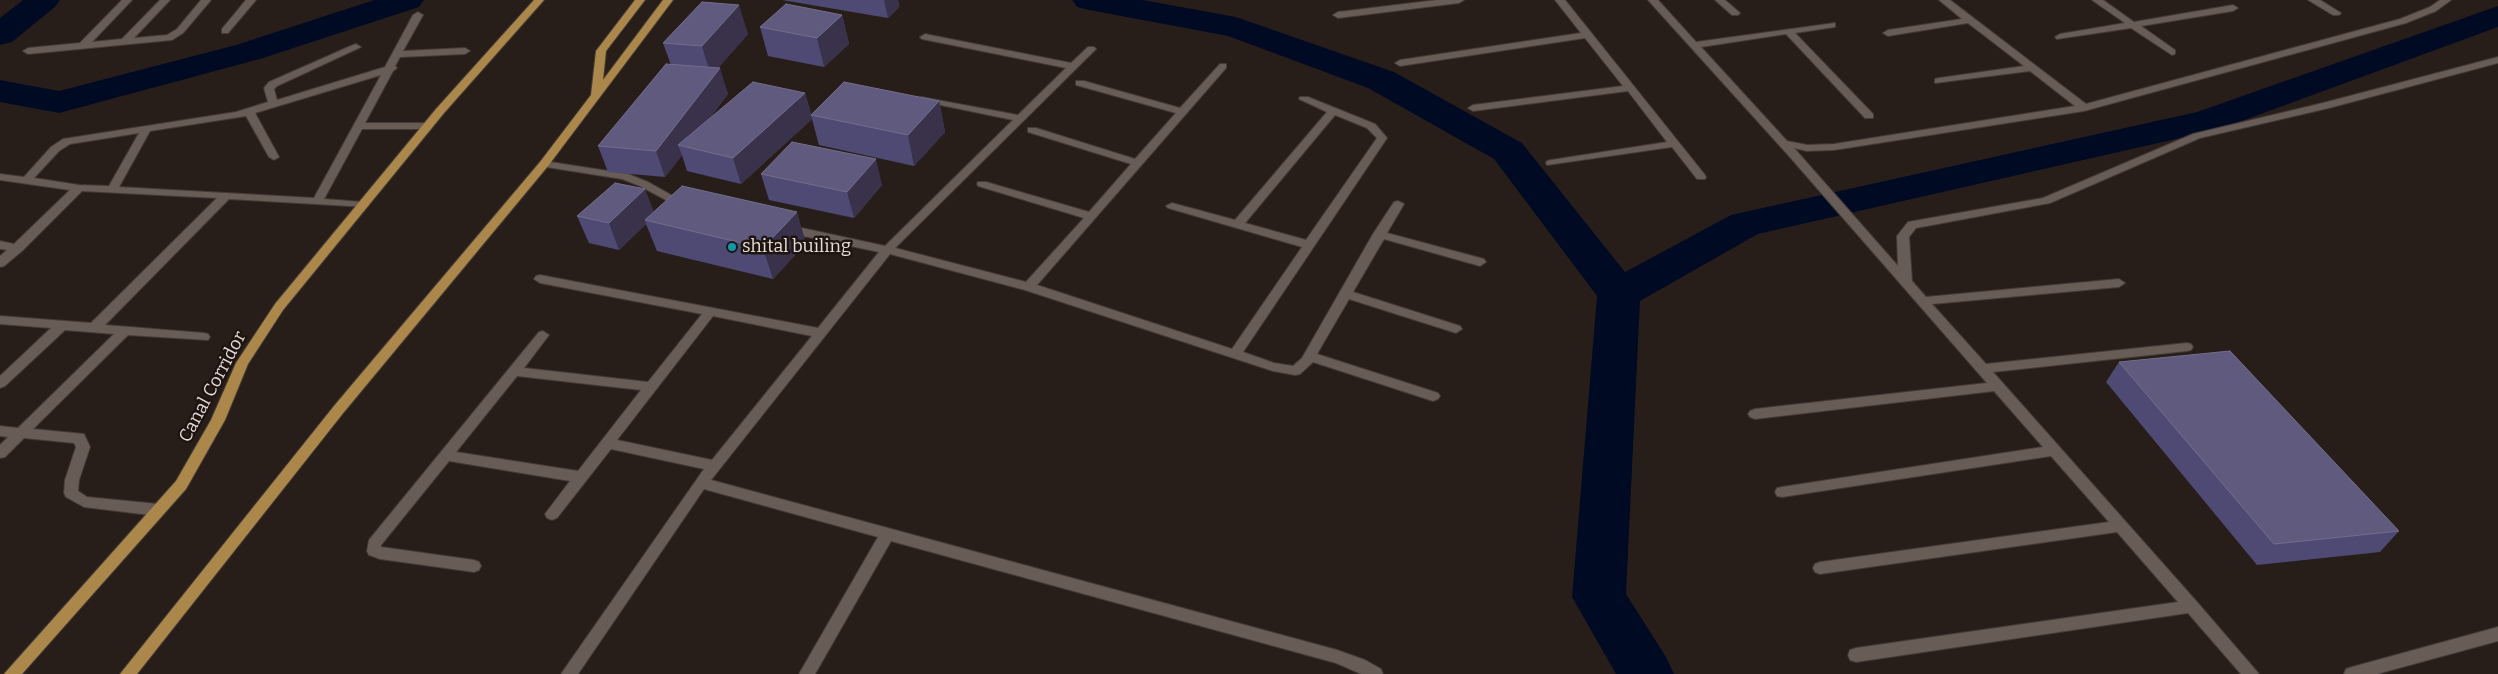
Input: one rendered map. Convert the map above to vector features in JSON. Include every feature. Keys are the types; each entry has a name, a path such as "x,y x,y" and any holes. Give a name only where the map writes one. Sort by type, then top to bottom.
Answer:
{"main road":[{"name":"Canal Corridor","path":"12,674 181,485 218,420 242,364 279,307 427,126 539,0"},
{"path":"596,95 601,51 640,0"},
{"path":"128,674 339,409 544,164 668,0"}],"street":[{"path":"83,46 127,0"},
{"path":"124,43 165,0"},
{"path":"28,50 169,38 180,31 206,0"},
{"path":"225,32 251,0"},
{"path":"1338,15 1459,0"},
{"path":"1560,0 1701,177"},
{"path":"1653,0 1793,154 2251,674"},
{"path":"1720,0 1735,13"},
{"path":"1944,0 2084,108"},
{"path":"2098,0 2172,52"},
{"path":"2313,0 2336,13"},
{"path":"1782,143 1807,148 1834,147 2084,108 2403,21 2433,9 2446,0"},
{"path":"2060,36 2233,8"},
{"path":"316,202 392,68 418,15"},
{"path":"1888,32 1971,20"},
{"path":"1693,45 1832,25"},
{"path":"1788,31 1868,116"},
{"path":"1400,63 1588,35"},
{"path":"925,38 1072,66"},
{"path":"273,104 269,88 273,84 356,47"},
{"path":"569,674 701,483 887,250 1091,48"},
{"path":"399,54 465,51"},
{"path":"1906,282 1902,242 1906,230 1912,225 2046,201 2197,136 2325,106 2498,60"},
{"path":"1029,287 1223,66"},
{"path":"26,181 55,149 67,141 146,130 249,112 392,68"},
{"path":"1939,81 2032,68"},
{"path":"1080,83 1182,112"},
{"path":"1473,108 1630,88"},
{"path":"915,98 1020,118"},
{"path":"1235,354 1382,138 1370,126 1304,99"},
{"path":"1237,224 1333,111"},
{"path":"249,112 274,157"},
{"path":"360,126 427,126"},
{"path":"112,190 146,130"},
{"path":"1032,130 1137,163"},
{"path":"1551,163 1674,144"},
{"path":"544,164 629,178 680,204 695,209"},
{"path":"0,177 79,188 226,195 363,205"},
{"path":"982,184 1091,216"},
{"path":"0,263 18,248 79,188"},
{"path":"94,328 226,195"},
{"path":"775,226 887,250 1029,287 1273,367 1295,371 1302,367 1310,356 1398,204"},
{"path":"1172,206 1309,245"},
{"path":"1379,234 1480,262"},
{"path":"0,245 18,248"},
{"path":"540,279 820,333"},
{"path":"1922,301 2119,283"},
{"path":"1346,294 1456,329"},
{"path":"552,514 710,312"},
{"path":"1,321 204,337"},
{"path":"0,383 62,325"},
{"path":"0,453 125,330"},
{"path":"474,566 374,551 374,544 543,335"},
{"path":"1983,369 2187,347"},
{"path":"1310,356 1433,396"},
{"path":"514,371 652,387"},
{"path":"1755,414 1998,386"},
{"path":"0,431 79,438 83,447 72,480 71,493 84,502 158,510"},
{"path":"608,443 715,466"},
{"path":"1782,492 2054,450"},
{"path":"446,455 581,477"},
{"path":"701,483 1336,658 1359,665 1375,674"},
{"path":"1820,568 2121,526"},
{"path":"808,674 887,534"},
{"path":"1856,655 2192,606"},
{"path":"2352,674 2498,634"}],"building":[{"path":"702,2 739,5 702,46 663,43"},
{"path":"786,4 842,15 817,38 760,27"},
{"path":"666,64 720,68 656,151 598,146"},
{"path":"753,82 805,93 733,158 678,145"},
{"path":"844,82 939,101 908,135 811,115"},
{"path":"792,142 876,159 847,192 761,174"},
{"path":"615,183 645,189 609,223 577,216"},
{"path":"682,186 797,212 763,248 645,220"},
{"path":"2230,351 2399,531 2274,544 2119,362"}],"waterway":[{"path":"0,35 43,0"},
{"path":"0,91 59,102 248,52 407,0"},
{"path":"1089,0 1236,27 1381,80 1508,151 1619,294"},
{"path":"1619,294 1745,224 2207,121 2498,16"},
{"path":"1619,294 1599,597 1646,674"}],"place":[{"name":"shital builing","path":"732,247"}]}
